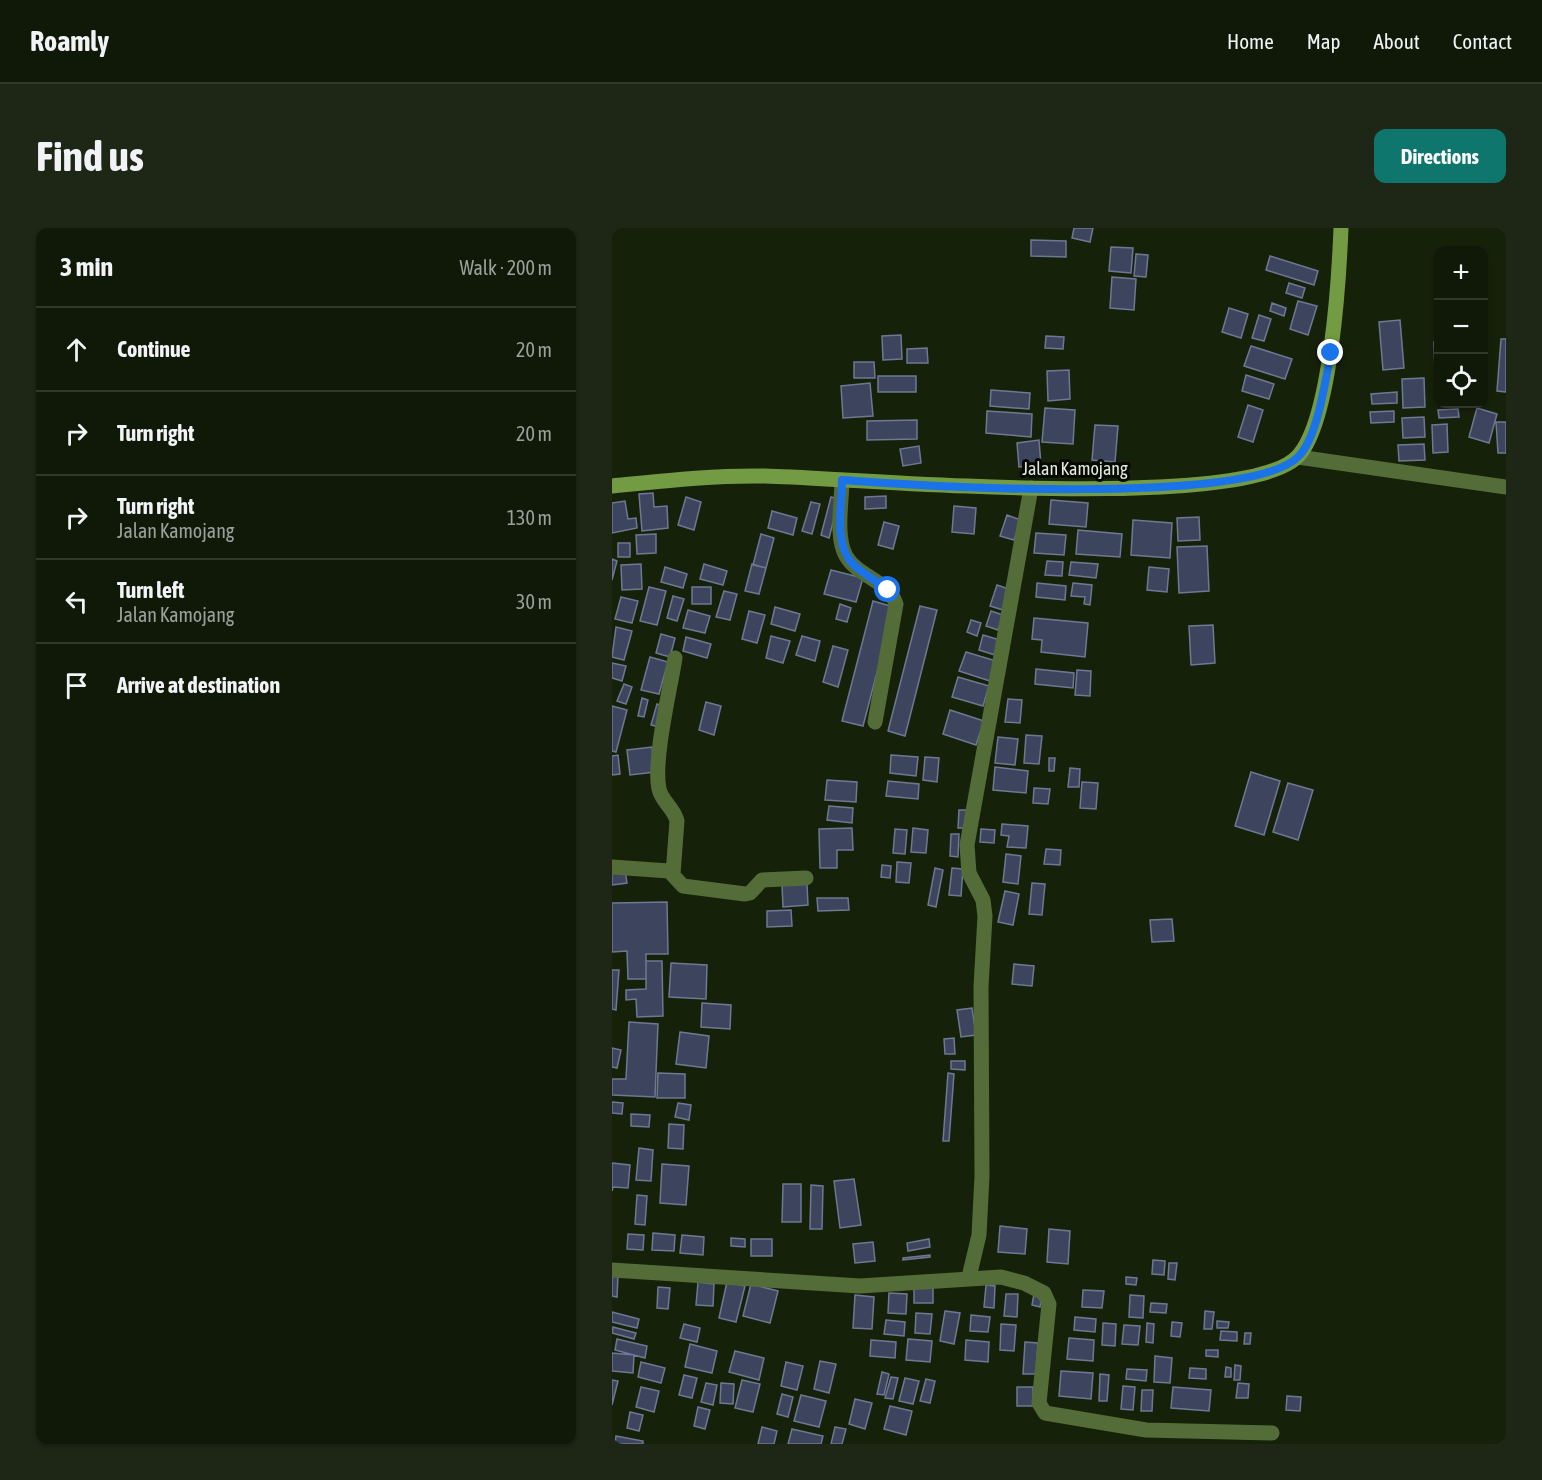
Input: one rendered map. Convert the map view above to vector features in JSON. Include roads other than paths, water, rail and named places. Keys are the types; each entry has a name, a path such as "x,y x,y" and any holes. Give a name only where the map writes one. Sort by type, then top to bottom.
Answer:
{"main road":[{"path":"1298,457 1316,418 1331,353 1340,273 1341,228"},
{"name":"Jalan Kamojang","path":"612,486 763,476 1031,488 1179,486 1230,482 1276,469 1298,457"}],"street":[{"path":"1298,457 1506,487"},
{"path":"842,480 841,541 846,556 893,595 896,604 875,722"},
{"path":"969,1277 979,1235 982,1176 981,987 985,916 983,900 969,873 967,845 1031,488"},
{"path":"675,658 656,774 662,798 671,809 676,821 673,874 683,886 745,894 750,893 762,880 806,878"},
{"path":"612,867 673,874"},
{"path":"612,1270 860,1286 969,1277 1001,1277 1024,1283 1044,1293 1049,1304 1039,1403 1045,1413 1146,1430 1272,1433"}]}
